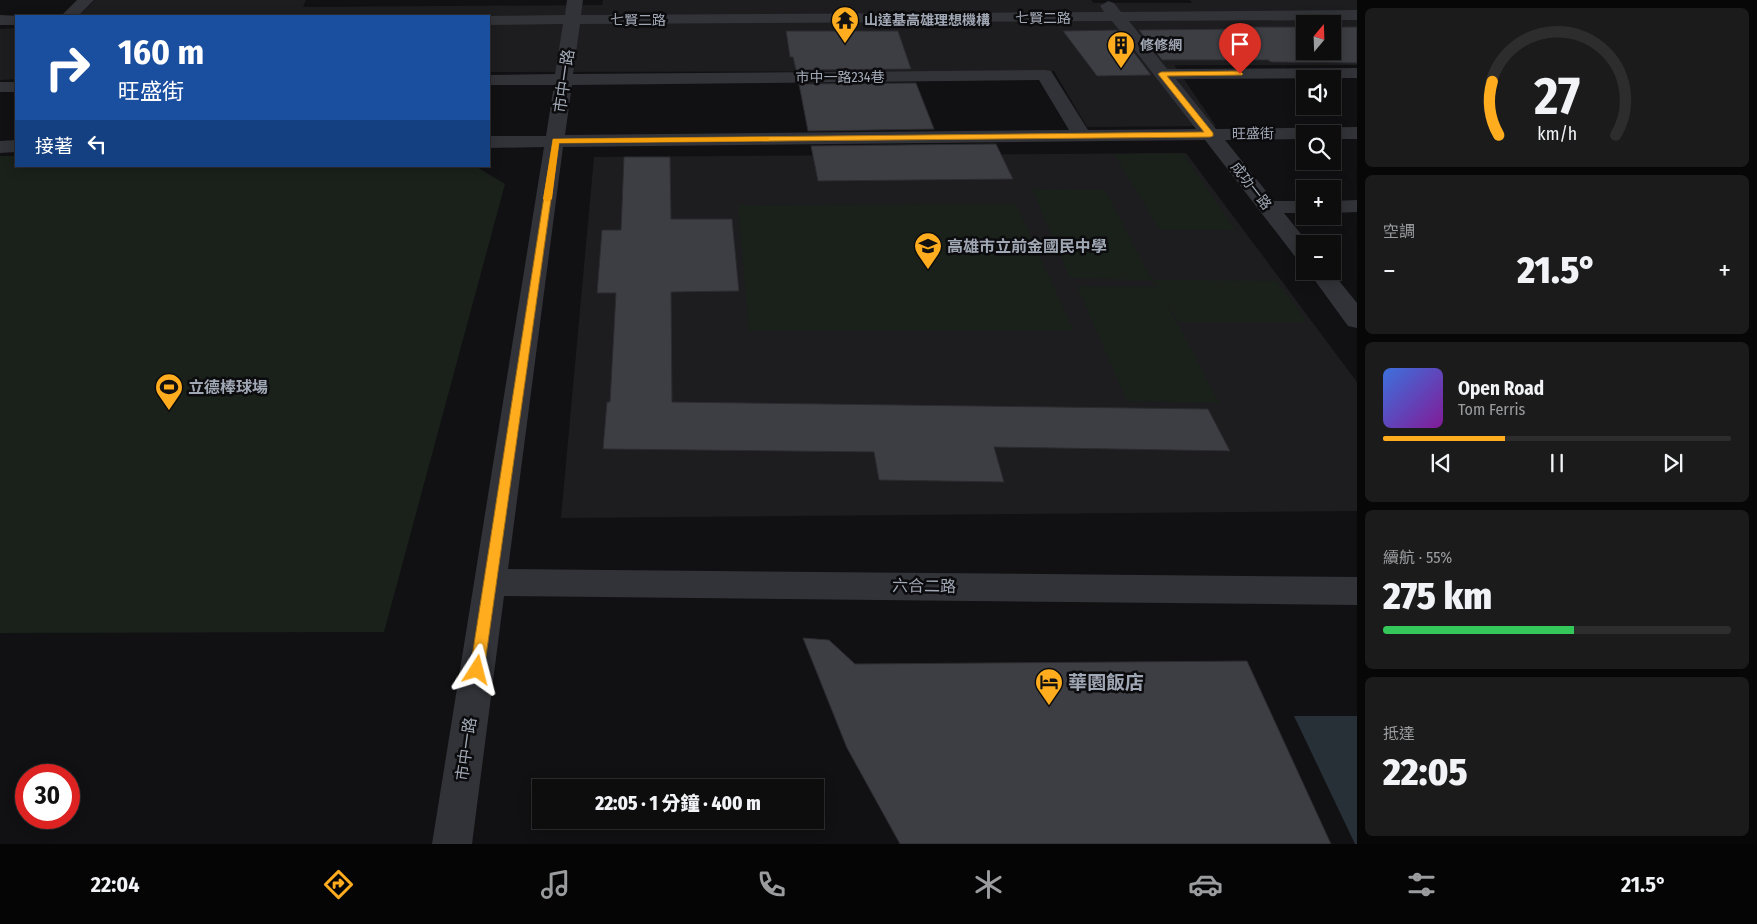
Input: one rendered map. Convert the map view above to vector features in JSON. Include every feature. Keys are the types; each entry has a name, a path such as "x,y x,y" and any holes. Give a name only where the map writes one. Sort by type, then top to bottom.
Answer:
{"street":[{"path":"70,15 86,0"},
{"name":"成功一路","path":"1103,0 1296,243"},
{"name":"七賢二路","path":"490,20 574,10 1117,17 1357,15"},
{"name":"市中一路","path":"452,844 574,10"},
{"path":"0,20 15,20"},
{"path":"1161,74 1357,73"},
{"name":"市中一路234巷","path":"565,78 1045,75 1082,136"},
{"path":"490,80 565,78"},
{"path":"0,87 15,87"},
{"name":"旺盛街","path":"490,142 1357,133"},
{"path":"0,146 15,146"},
{"path":"1341,207 1357,206"},
{"path":"1268,207 1296,207"},
{"path":"1330,280 1347,295 1357,320"},
{"name":"六合二路","path":"491,582 1357,591"}],"shaded area":[{"path":"95,0 306,0 303,7 602,5 603,0 1091,0 1094,3 1192,3 1190,0 1357,0 1357,65 1174,65 1216,126 1087,127 1054,71 490,72 490,15 79,15"},
{"path":"15,28 15,79 0,80 0,29"},
{"path":"1182,153 1236,230 1160,230 1114,154"},
{"name":"高雄市立前金國民中學","path":"1186,153 1357,382 1357,511 561,518 594,157"},
{"name":"立德棒球場","path":"0,156 15,156 15,167 477,167 505,184 384,632 0,633"},
{"path":"1032,189 1105,190 1152,280 1070,278"},
{"path":"1016,204 1074,331 749,331 738,205"},
{"path":"1152,280 1277,281 1307,322 1179,322 1164,298 1219,403 1127,401 1077,286 1158,287"},
{"path":"1294,716 1357,716 1357,844 1355,844"}],"building":[{"path":"1237,27 1296,27 1296,60 1341,60 1341,27 1357,27 1357,63 1271,62 1268,60 1162,60 1139,30 1239,29"},
{"path":"1117,30 1151,75 1097,76 1063,31"},
{"name":"山達基高雄理想機構","path":"786,31 898,31 911,69 796,70 793,57 790,57"},
{"path":"916,83 934,129 808,131 799,84"},
{"path":"996,144 1013,179 818,181 811,146"},
{"path":"624,157 670,157 671,219 732,219 739,291 671,292 672,402 1208,409 1230,451 994,447 1004,482 879,480 874,452 603,449 607,402 610,402 616,293 597,293 602,230 621,230"},
{"name":"華園飯店","path":"803,638 829,640 855,664 1247,661 1331,844 900,844 847,748"}],"slow traffic":[{"path":"547,199 556,141 766,139"}],"place":[{"name":"山達基高雄理想機構","path":"845,44"},
{"name":"修修網","path":"1121,69"},
{"name":"高雄市立前金國民中學","path":"928,270"},
{"name":"立德棒球場","path":"169,411"},
{"name":"華園飯店","path":"1049,706"}],"route":[{"path":"477,670 556,141 1210,134 1161,74 1240,74"}]}
